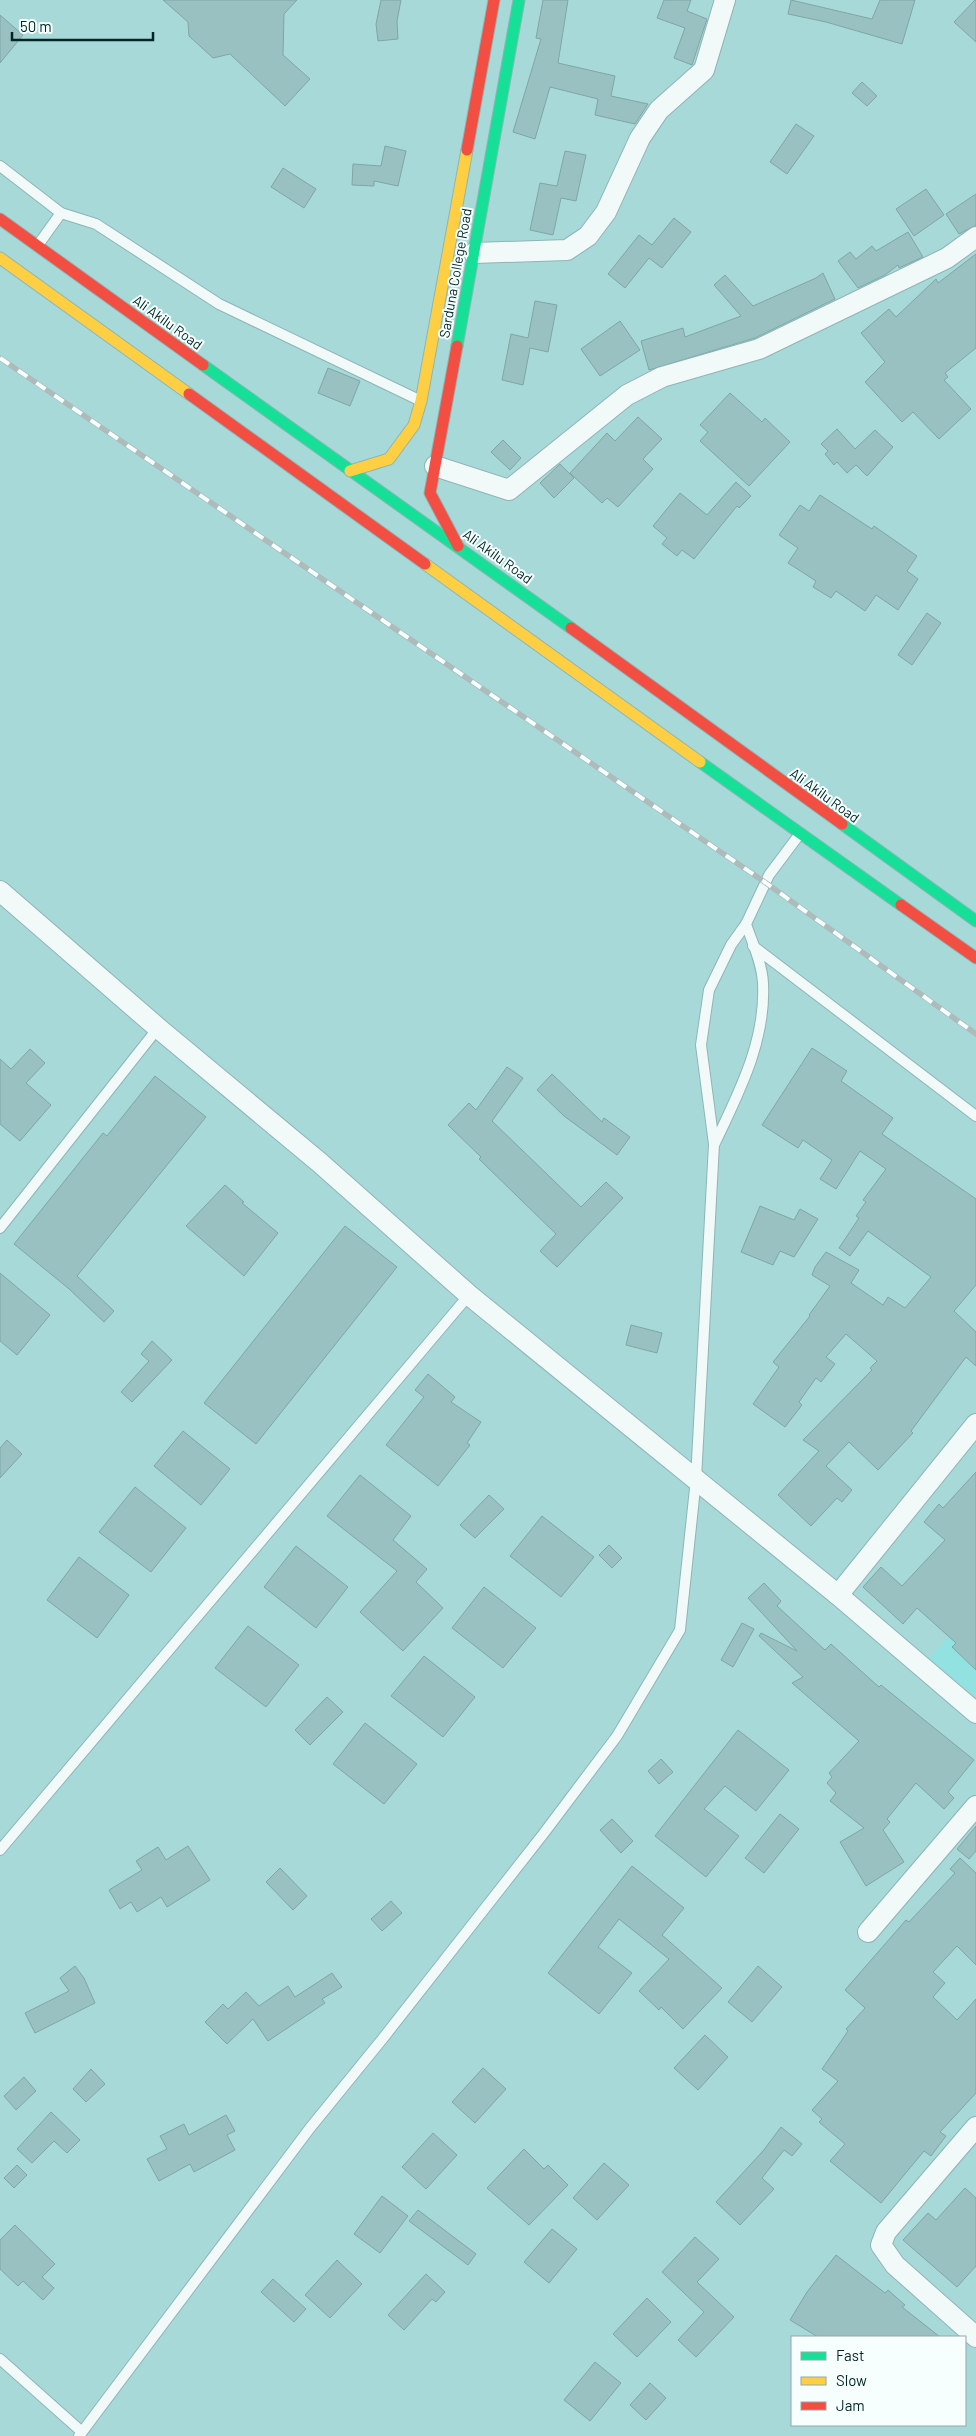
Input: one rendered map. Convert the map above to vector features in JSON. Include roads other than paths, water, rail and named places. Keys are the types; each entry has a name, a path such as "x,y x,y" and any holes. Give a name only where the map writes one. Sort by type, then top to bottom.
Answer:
{"main road":[{"name":"Sarduna College Road","path":"350,471 389,459 414,425 421,401 494,0"},
{"name":"Sarduna College Road","path":"458,546 430,493 519,0"},
{"name":"Ali Akilu Road","path":"0,219 350,471 458,546 813,815 976,921"},
{"path":"0,258 799,834 976,958"},
{"path":"799,834 813,815"}],"street":[{"path":"474,252 567,250 588,236 606,212 640,138 659,110 704,70 725,0"},
{"path":"435,466 509,490 627,395 662,377 758,349 947,258 976,237"},
{"path":"0,891 158,1028 319,1162 469,1295 838,1595 976,1713"},
{"path":"838,1595 976,1424"},
{"path":"868,1932 976,1806"},
{"path":"976,2128 886,2232 881,2245 895,2265 976,2337"}],"lane":[{"path":"0,166 61,213 96,224 219,304 421,401"},
{"path":"37,246 61,213"},
{"path":"0,2359 80,2434 310,2128 532,1849 617,1736 680,1630 696,1480 714,1144 701,1045 709,990 731,945 746,924 770,875 799,834"},
{"path":"714,1144 748,1072 762,1018 763,981 746,924"},
{"path":"753,946 976,1116"},
{"path":"0,1228 158,1028"},
{"path":"0,1850 469,1295"}],"railway":[{"path":"0,358 766,883 976,1034"}]}
